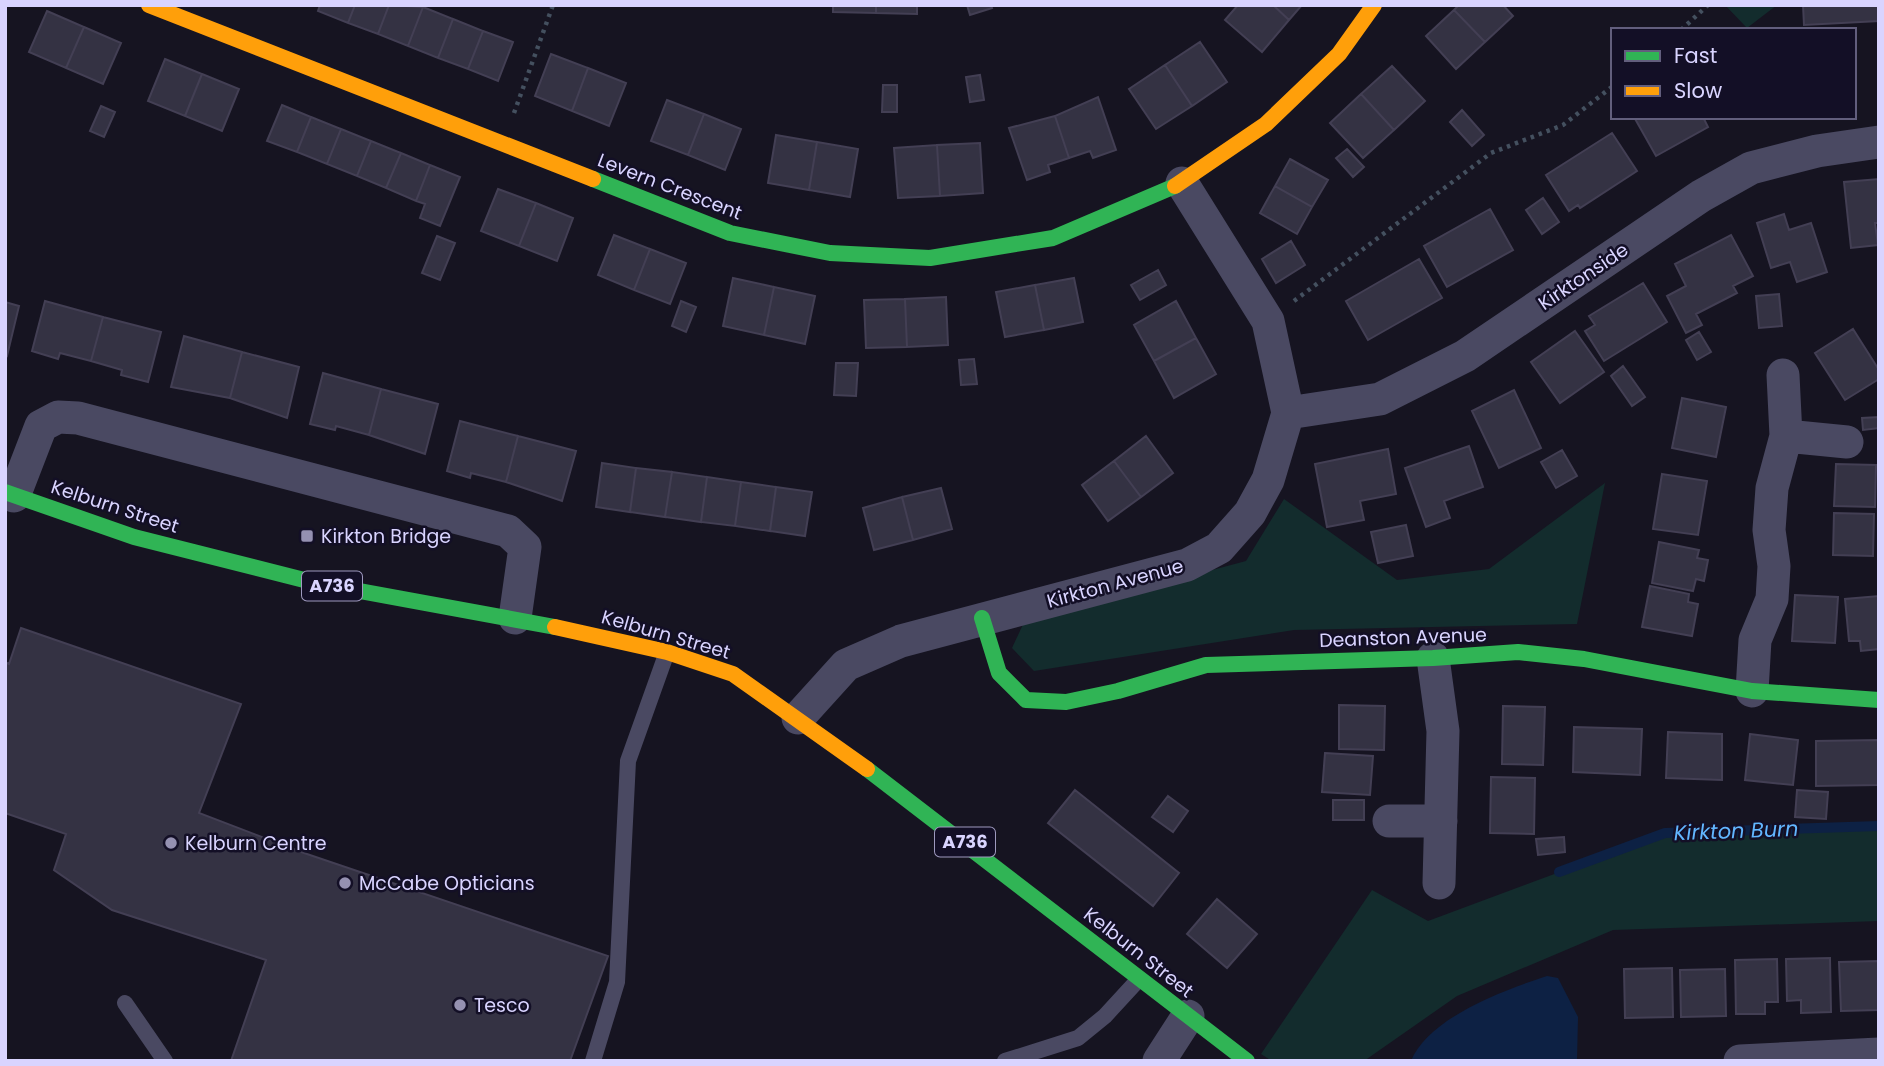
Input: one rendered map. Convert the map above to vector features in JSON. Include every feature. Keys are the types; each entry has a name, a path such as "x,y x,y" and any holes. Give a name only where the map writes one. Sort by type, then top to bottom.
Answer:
{"street":[{"name":"Levern Crescent","path":"149,5 730,233 830,253 930,258 1054,239 1182,183 1266,124 1339,54 1374,5"},
{"name":"Kirktonside","path":"1288,413 1380,399 1465,356 1701,196 1751,168 1817,151 1879,142"},
{"name":"Kirkton Avenue","path":"798,718 846,665 901,641 1187,565 1219,548 1250,513 1268,480 1288,413 1268,321 1182,183"},
{"path":"1752,691 1755,640 1772,599 1774,566 1769,530 1772,488 1786,436 1783,375"},
{"path":"10,494 41,426 58,417 78,418 508,531 525,547 515,618"},
{"path":"1786,436 1847,442"},
{"name":"Kelburn Street","path":"10,494 134,537 304,580 515,618 667,652 733,674 798,718 944,826 1247,1061"},
{"name":"Deanston Avenue","path":"982,618 999,673 1026,700 1066,702 1118,691 1206,665 1433,658 1518,652 1584,659 1677,679 1752,691 1879,700"},
{"path":"1433,658 1443,731 1439,883"},
{"path":"1389,821 1441,821"},
{"path":"1159,1061 1188,1016"},
{"path":"1740,1061 1879,1054"}],"lane":[{"path":"593,1061 617,982 628,761 667,652"},
{"path":"1005,1061 1078,1038 1105,1016 1139,979"},
{"path":"125,1003 165,1061"}],"path":[{"path":"502,144 553,5"},
{"path":"1683,28 1708,5"},
{"path":"1268,321 1491,153 1563,125 1611,88"}],"green space":[{"path":"1725,5 1777,5 1747,28"},
{"path":"1605,483 1577,624 1294,630 1034,671 1012,648 1025,620 1246,561 1284,499 1397,580 1489,569"},
{"path":"1879,826 1879,921 1613,930 1457,996 1364,1061 1272,1061 1261,1054 1372,890 1428,921 1665,833"}],"water":[{"path":"1547,976 1558,978 1578,1017 1577,1061 1411,1061 1433,1032 1450,1019 1510,989"}],"building":[{"path":"320,5 355,5 348,23 318,11"},
{"path":"355,5 389,5 378,34 348,23"},
{"path":"389,5 423,7 408,46 378,34"},
{"path":"833,5 876,5 876,13 833,12"},
{"path":"876,5 917,5 917,14 876,13"},
{"path":"967,5 991,5 992,8 970,15"},
{"path":"1238,5 1273,5 1289,20 1262,52 1225,20"},
{"path":"1273,5 1302,5 1289,20"},
{"path":"1459,5 1503,5 1513,16 1485,42 1454,10"},
{"path":"1803,5 1879,5 1879,21 1804,25"},
{"path":"423,7 453,19 438,58 408,46"},
{"path":"1454,10 1485,42 1456,69 1426,36"},
{"path":"47,11 84,27 66,68 29,52"},
{"path":"453,19 483,31 468,69 438,58"},
{"path":"84,27 121,43 103,84 66,68"},
{"path":"483,31 513,42 498,81 468,69"},
{"path":"1200,42 1227,82 1192,106 1165,65"},
{"path":"551,54 588,68 572,111 535,96"},
{"path":"165,59 202,74 185,116 148,101"},
{"path":"1165,65 1192,106 1156,129 1129,89"},
{"path":"1392,66 1425,101 1394,130 1361,94"},
{"path":"588,68 626,83 609,126 572,111"},
{"path":"202,74 239,89 222,131 185,116"},
{"path":"980,75 984,100 970,102 966,77"},
{"path":"883,85 897,85 897,112 882,112"},
{"path":"1361,94 1394,130 1363,158 1330,123"},
{"path":"1098,97 1116,150 1093,158 1090,151 1069,158 1055,116"},
{"path":"667,100 704,114 688,155 651,141"},
{"path":"282,105 311,117 297,152 267,141"},
{"path":"101,106 115,112 104,137 90,131"},
{"path":"1462,110 1484,135 1472,146 1450,122"},
{"path":"704,114 741,129 725,170 688,155"},
{"path":"1055,116 1069,158 1048,165 1050,172 1027,180 1009,128"},
{"path":"311,117 341,129 327,164 297,152"},
{"path":"1635,119 1704,119 1708,127 1656,156"},
{"path":"341,129 371,141 357,176 327,164"},
{"path":"1612,133 1637,171 1580,208 1578,205 1569,211 1546,175"},
{"path":"776,135 817,142 809,190 768,183"},
{"path":"371,141 401,153 386,188 357,176"},
{"path":"817,142 858,149 850,197 809,190"},
{"path":"980,143 983,193 940,196 937,145"},
{"path":"937,145 940,196 898,198 894,148"},
{"path":"1347,149 1364,167 1353,177 1336,158"},
{"path":"401,153 430,165 416,201 386,188"},
{"path":"1290,159 1328,180 1312,207 1275,186"},
{"path":"430,165 460,177 440,226 420,218 425,204 416,201"},
{"path":"1879,179 1879,223 1875,223 1878,245 1851,248 1844,182"},
{"path":"1275,186 1312,207 1297,234 1260,213"},
{"path":"498,189 536,203 519,246 481,231"},
{"path":"1543,198 1559,222 1542,234 1526,210"},
{"path":"536,203 573,218 557,261 519,246"},
{"path":"1490,209 1513,250 1447,287 1424,246"},
{"path":"1784,214 1789,230 1811,223 1827,272 1797,282 1790,262 1771,268 1757,223"},
{"path":"614,235 650,249 634,290 598,275"},
{"path":"1731,235 1753,276 1733,286 1737,293 1696,314 1702,325 1686,333 1667,296 1686,286 1675,264"},
{"path":"437,236 455,243 440,280 422,273"},
{"path":"1291,241 1305,265 1276,283 1262,259"},
{"path":"650,249 686,263 670,304 634,290"},
{"path":"1419,259 1442,298 1368,340 1346,301"},
{"path":"1158,270 1166,285 1140,300 1131,285"},
{"path":"733,278 774,287 764,335 723,326"},
{"path":"1074,278 1083,322 1044,330 1035,285"},
{"path":"1643,283 1667,322 1604,361 1585,331 1595,325 1589,316"},
{"path":"1035,285 1044,330 1005,337 996,292"},
{"path":"774,287 815,296 805,344 764,335"},
{"path":"1779,294 1782,326 1759,328 1756,296"},
{"path":"946,297 948,345 907,347 905,299"},
{"path":"905,299 907,347 866,348 864,300"},
{"path":"45,301 103,317 91,361 60,353 58,359 32,351"},
{"path":"681,301 696,307 686,332 672,326"},
{"path":"1176,301 1196,338 1154,361 1134,325"},
{"path":"5,302 19,306 7,356 5,355"},
{"path":"103,317 161,332 148,382 121,375 122,370 91,361"},
{"path":"1853,329 1879,370 1879,379 1845,400 1815,353"},
{"path":"1575,331 1604,372 1560,403 1531,362"},
{"path":"1699,332 1711,352 1697,360 1686,340"},
{"path":"184,336 242,352 230,398 171,387"},
{"path":"1196,338 1216,374 1174,398 1154,361"},
{"path":"242,352 299,367 287,418 230,398"},
{"path":"974,359 977,384 961,385 959,360"},
{"path":"836,363 858,363 856,396 834,395"},
{"path":"1623,366 1645,397 1632,406 1611,376"},
{"path":"323,373 381,389 369,435 336,426 335,430 310,424"},
{"path":"381,389 438,404 425,454 369,435"},
{"path":"1514,390 1541,448 1499,468 1472,411"},
{"path":"1682,398 1726,407 1716,457 1672,448"},
{"path":"1879,417 1879,428 1863,430 1862,418"},
{"path":"460,421 518,436 506,482 471,473 470,478 447,471"},
{"path":"518,436 576,451 562,501 506,482"},
{"path":"1146,436 1173,473 1141,497 1114,461"},
{"path":"1469,446 1483,487 1444,501 1450,518 1426,527 1405,468"},
{"path":"1388,449 1396,494 1360,501 1364,520 1327,527 1315,464"},
{"path":"1562,450 1577,476 1556,488 1541,462"},
{"path":"1114,461 1141,497 1108,521 1082,485"},
{"path":"602,463 636,468 630,512 596,507"},
{"path":"1836,464 1876,465 1875,507 1834,506"},
{"path":"636,468 672,472 665,517 630,512"},
{"path":"672,472 707,477 701,522 665,517"},
{"path":"1662,474 1707,481 1698,535 1653,529"},
{"path":"707,477 741,482 735,526 701,522"},
{"path":"741,482 776,487 770,531 735,526"},
{"path":"776,487 812,492 805,536 770,531"},
{"path":"941,488 952,529 913,540 902,497"},
{"path":"902,497 913,540 874,550 863,508"},
{"path":"1834,513 1874,514 1873,556 1833,555"},
{"path":"1406,525 1413,556 1378,563 1371,532"},
{"path":"1659,542 1699,550 1697,558 1708,560 1704,581 1696,579 1693,591 1652,583"},
{"path":"1650,586 1689,594 1688,602 1698,604 1692,636 1642,627"},
{"path":"1795,595 1838,597 1835,643 1792,641"},
{"path":"1879,596 1879,649 1861,651 1860,641 1849,641 1845,599"},
{"name":"Kelburn Centre","path":"21,628 241,704 199,813 304,853 608,956 570,1061 231,1061 266,960 112,910 54,870 66,834 5,813 5,662 9,664"},
{"path":"1339,705 1385,706 1384,750 1339,749"},
{"path":"1503,706 1545,707 1543,765 1502,764"},
{"path":"1574,727 1642,729 1640,775 1573,772"},
{"path":"1668,732 1722,734 1722,780 1666,778"},
{"path":"1750,734 1798,740 1793,785 1745,780"},
{"path":"1879,740 1879,785 1816,786 1816,741"},
{"path":"1325,753 1373,756 1370,795 1322,792"},
{"path":"1491,777 1535,778 1534,834 1490,833"},
{"path":"1075,790 1179,873 1153,906 1048,823"},
{"path":"1797,790 1828,792 1826,819 1795,817"},
{"path":"1168,796 1188,811 1173,832 1152,817"},
{"path":"1333,800 1364,800 1364,820 1333,820"},
{"path":"1564,837 1565,852 1538,855 1536,839"},
{"path":"1217,899 1257,934 1227,968 1187,934"},
{"path":"1830,958 1831,1012 1801,1013 1801,1000 1787,1001 1786,959"},
{"path":"1777,959 1778,1002 1765,1002 1765,1014 1736,1014 1735,960"},
{"path":"1879,961 1879,1010 1841,1011 1839,962"},
{"path":"1672,968 1673,1017 1625,1018 1624,969"},
{"path":"1725,969 1726,1016 1681,1017 1680,970"}],"waterway":[{"name":"Kirkton Burn","path":"1559,872 1665,833 1879,826"}],"traffic: fast":[{"path":"593,179 730,233 830,253 930,258 1053,238 1175,186"},
{"path":"5,492 134,537 316,583 555,627"},
{"path":"982,618 999,673 1026,700 1066,702 1118,691 1206,665 1433,658 1518,652 1584,659 1752,691 1879,700"},
{"path":"867,769 1247,1061"}],"traffic: slow":[{"path":"149,5 593,179"},
{"path":"1175,186 1266,124 1339,54 1374,5"},
{"path":"555,627 667,652 733,674 867,769"}],"place":[{"name":"Kirkton Bridge","path":"307,536"},
{"name":"Kelburn Centre","path":"171,843"},
{"name":"McCabe Opticians","path":"345,883"},
{"name":"Tesco","path":"460,1005"}]}
